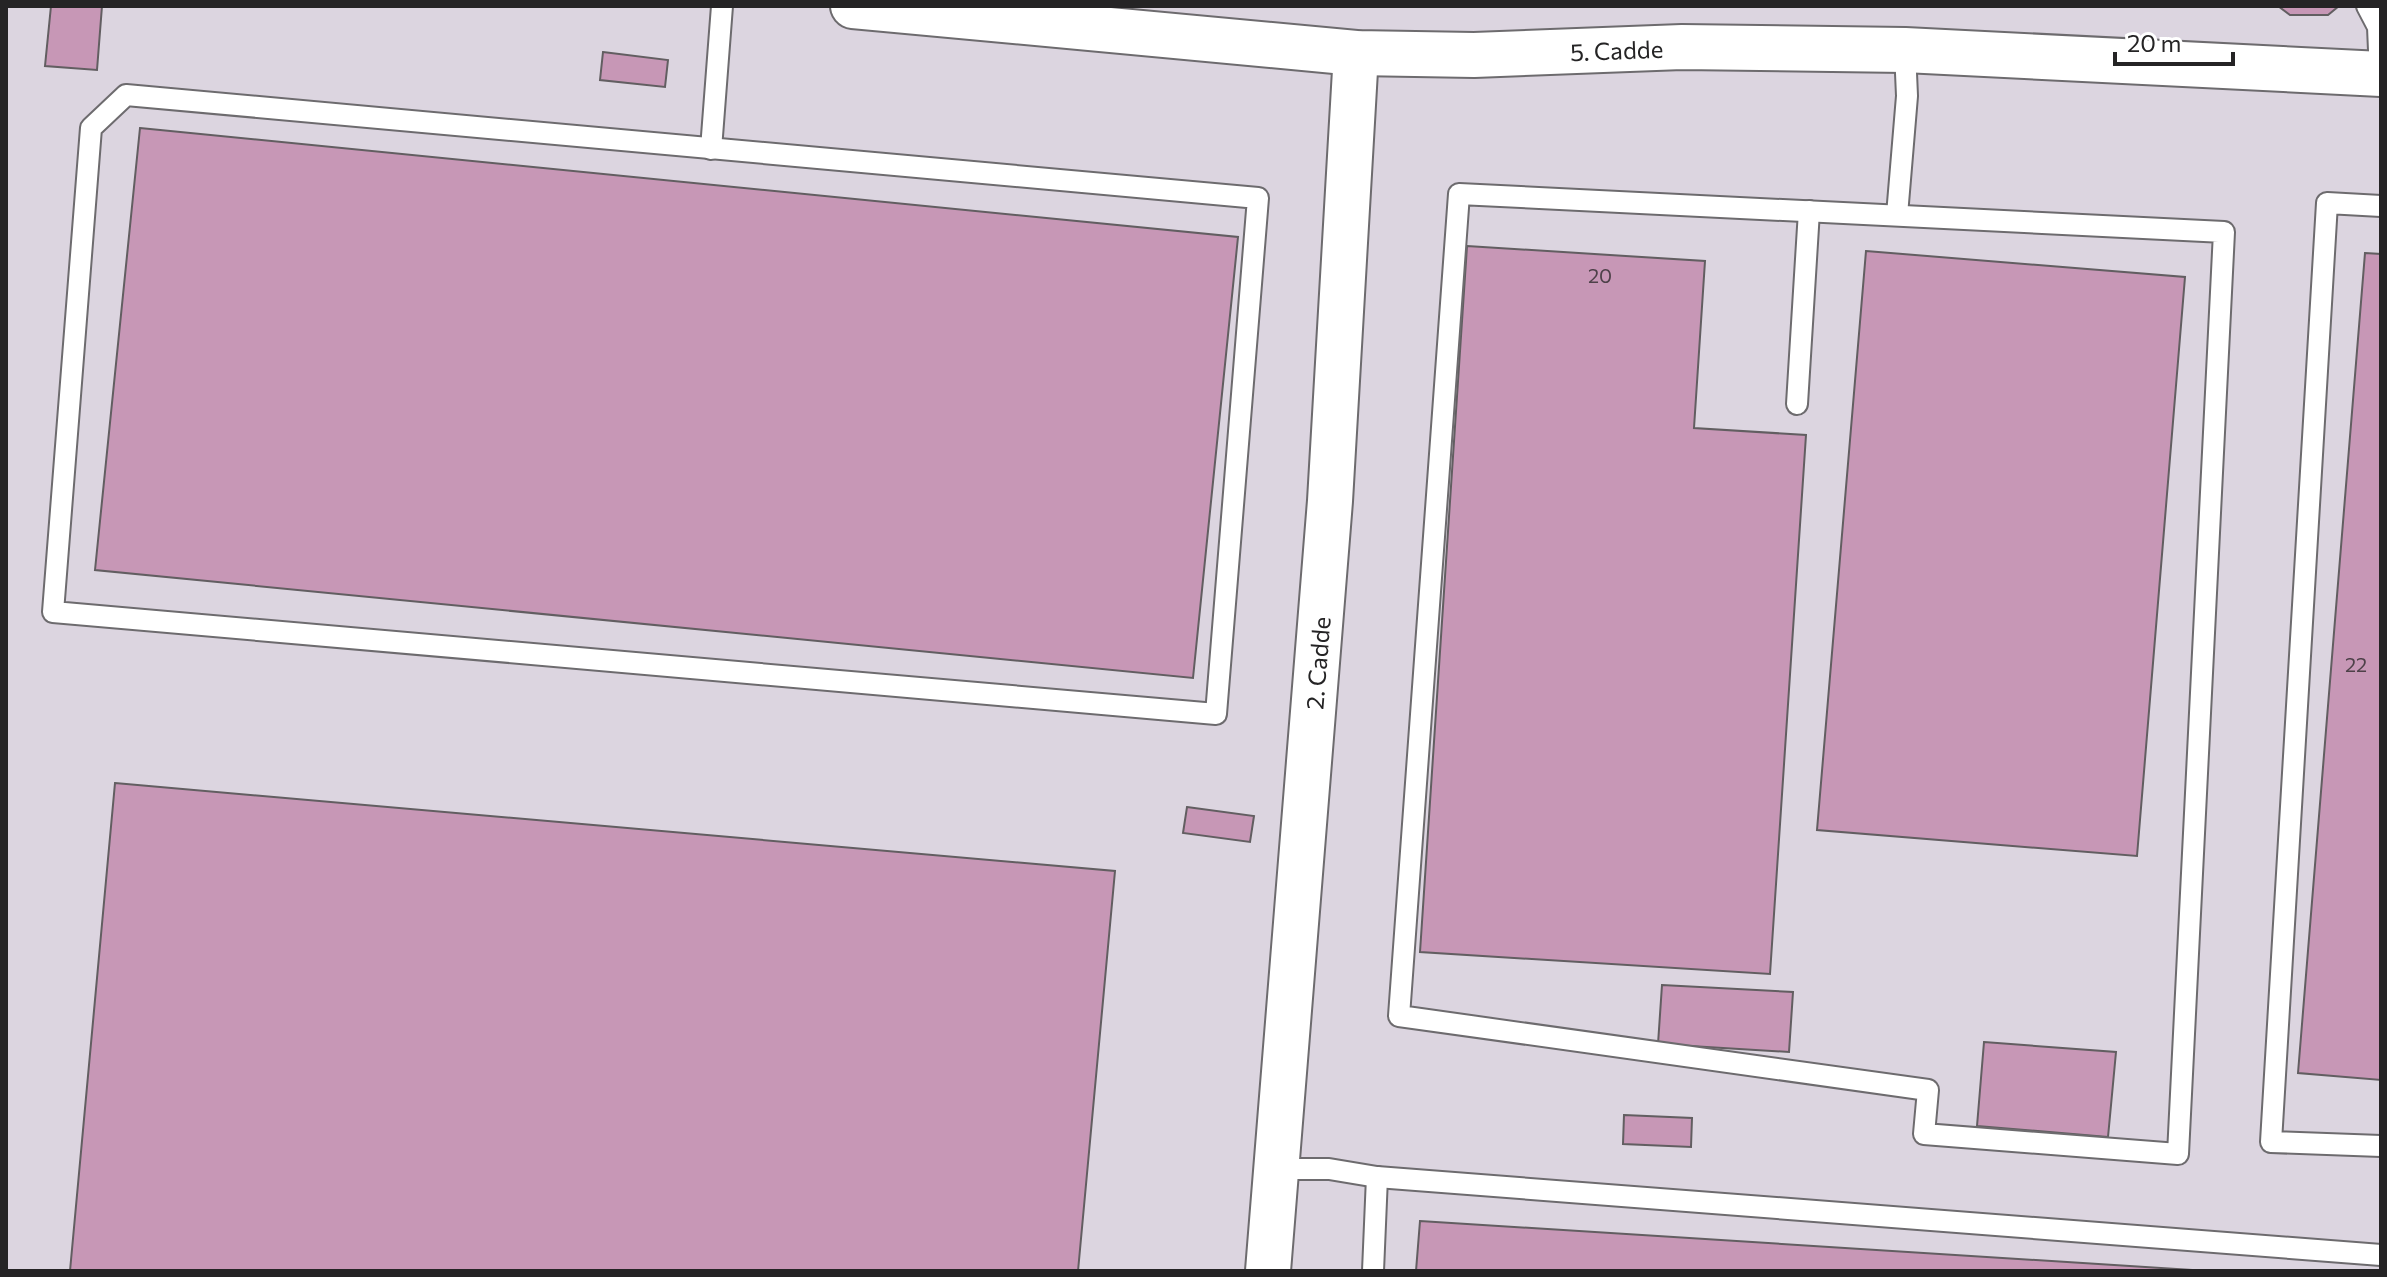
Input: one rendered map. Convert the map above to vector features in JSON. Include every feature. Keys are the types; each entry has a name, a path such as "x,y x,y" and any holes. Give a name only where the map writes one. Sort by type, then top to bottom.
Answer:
{"street":[{"name":"5. Cadde","path":"853,6 1356,53 1474,55 1682,47 1905,50 2380,74"},
{"name":"2. Cadde","path":"1268,1271 1330,501 1356,53"}],"lane":[{"path":"711,149 722,6"},
{"path":"2367,6 2378,27 2380,74"},
{"path":"1897,215 1907,96 1905,50"},
{"path":"126,95 711,149 1258,198 1216,714 53,612 91,128 126,95"},
{"path":"1459,194 1897,215 2224,232 2178,1154 1924,1134 1928,1090 1399,1016 1459,194"},
{"path":"2381,206 2327,203 2271,1142 2381,1146"},
{"path":"1797,404 1809,211"},
{"path":"1276,1169 1329,1169 1377,1177 2381,1255"},
{"path":"1373,1271 1377,1177"}],"shaded area":[{"path":"6,6 2381,6 2381,1271 6,1271"}],"building":[{"path":"51,6 102,6 97,70 45,66"},
{"path":"2278,6 2339,6 2328,15 2290,15"},
{"path":"603,52 668,60 665,87 600,80"},
{"path":"140,128 1238,237 1193,678 95,570"},
{"path":"1467,246 1705,261 1694,428 1806,435 1770,974 1420,952"},
{"path":"1866,251 2185,277 2137,856 1817,830"},
{"path":"2365,253 2381,254 2381,1080 2298,1073"},
{"path":"115,783 1115,871 1078,1271 70,1271"},
{"path":"1187,807 1254,816 1250,842 1183,833"},
{"path":"1662,985 1793,992 1789,1052 1658,1044"},
{"path":"1984,1042 2116,1052 2108,1137 1977,1126"},
{"path":"1624,1115 1692,1118 1691,1147 1623,1144"},
{"path":"1420,1221 2208,1271 1416,1271"}]}
